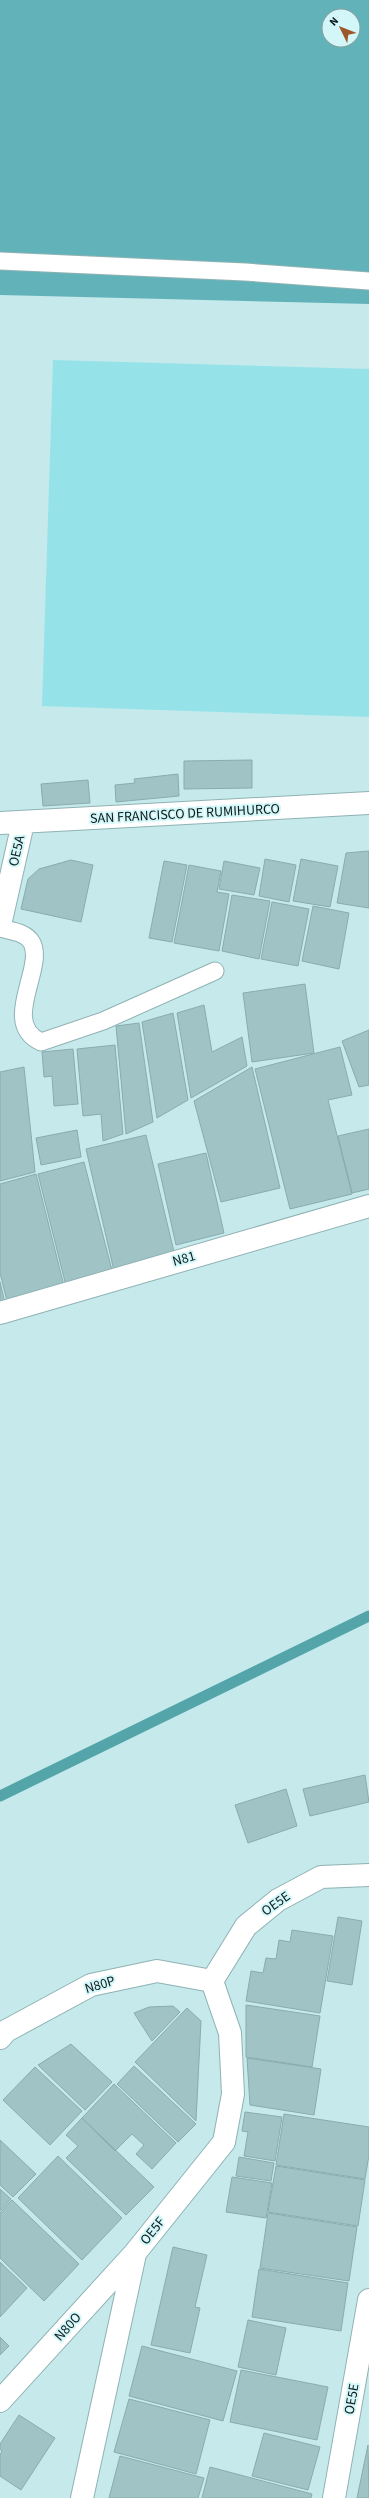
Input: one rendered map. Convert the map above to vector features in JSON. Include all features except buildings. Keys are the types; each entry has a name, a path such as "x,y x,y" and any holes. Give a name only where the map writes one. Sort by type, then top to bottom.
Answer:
{"street":[{"name":"SAN FRANCISCO DE RUMIHURCO","path":"0,823 23,823 369,803"},
{"name":"OE5A","path":"0,926 23,823"},
{"name":"N81","path":"0,1313 369,1206"},
{"name":"OE5E","path":"212,1981 246,1926 278,1900 321,1877 369,1875"},
{"name":"N80P","path":"0,2038 6,2031 91,1986 157,1970 212,1981"},
{"name":"OE5F","path":"82,2498 135,2253 224,2142 233,2094 230,2033 212,1981"},
{"name":"N80O","path":"0,2401 135,2253"},
{"name":"OE5E","path":"334,2498 369,2300"}],"lane":[{"path":"0,261 245,272 369,280"},
{"path":"0,926 25,935 32,944 33,954 14,1006 15,1017 25,1034 41,1042 103,1022 215,971"}],"shaded area":[{"path":"0,0 369,0 369,304 0,295"},
{"path":"53,360 369,369 369,717 42,706"}],"waterway":[{"path":"0,1796 369,1616"}]}
